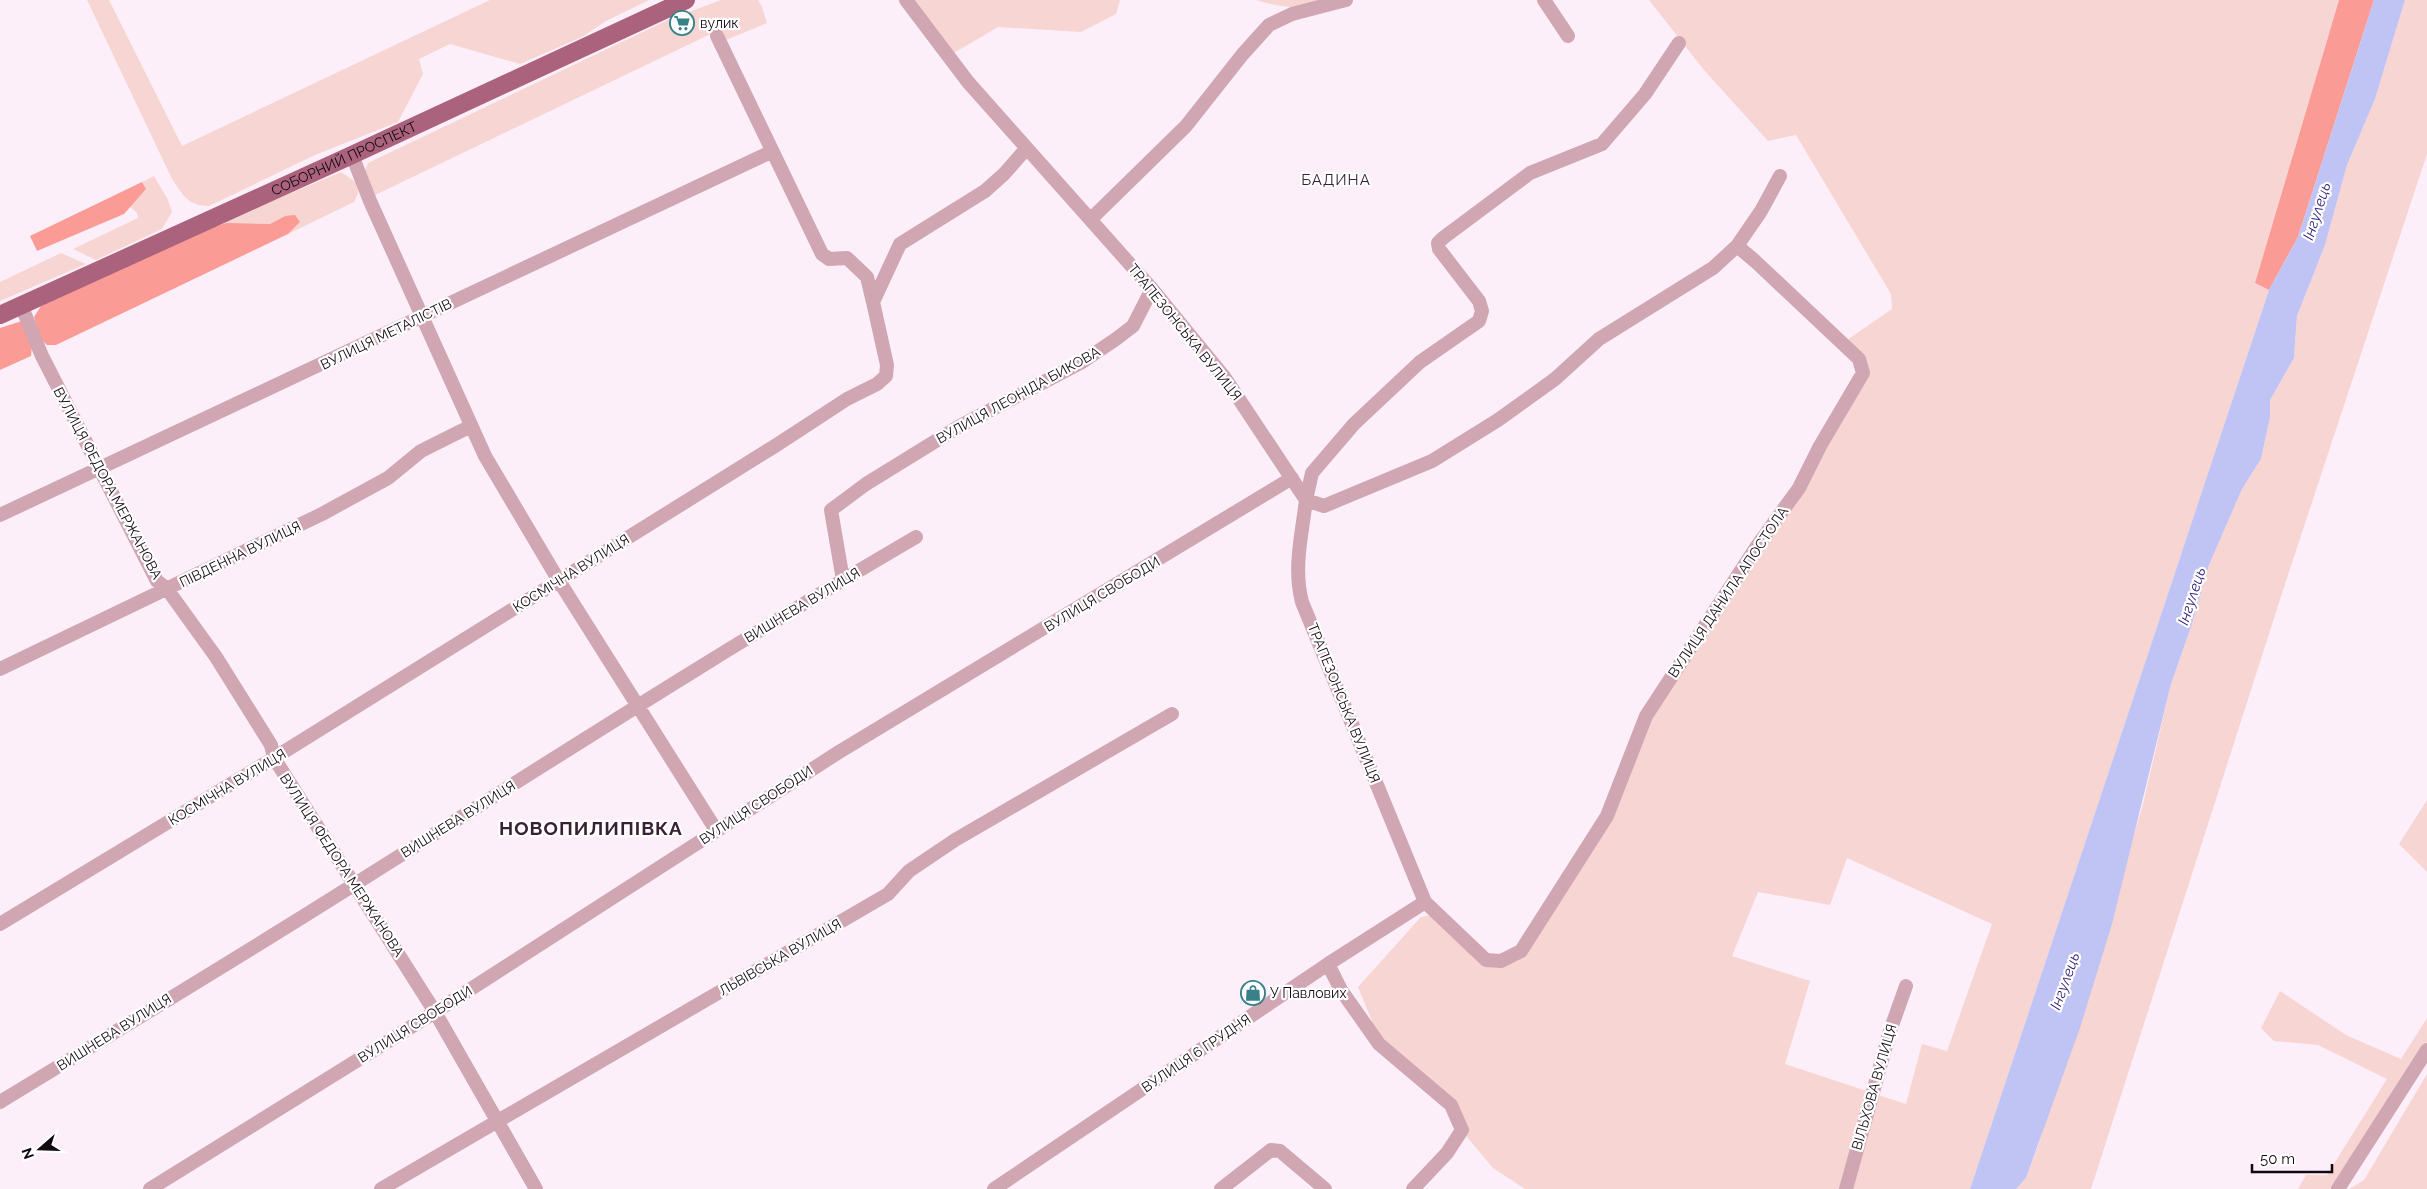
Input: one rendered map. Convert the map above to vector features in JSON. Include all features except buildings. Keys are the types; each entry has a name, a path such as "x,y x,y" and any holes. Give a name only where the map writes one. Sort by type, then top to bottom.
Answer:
{"main road":[{"name":"СОБОРНИЙ ПРОСПЕКТ","path":"0,315 686,0"}],"street":[{"name":"ТРАПЕЗОНСЬКА ВУЛИЦЯ","path":"906,0 968,82 1152,289 1225,378 1306,500 1297,583 1302,602 1425,902 1486,960 1501,961"},
{"path":"1091,220 1186,126 1242,54 1268,25 1292,14 1346,0"},
{"path":"1544,0 1568,36"},
{"path":"717,36 771,152 822,254 829,259 847,258 867,277 872,302"},
{"path":"1679,43 1645,94 1602,144 1530,174 1438,243 1439,249 1479,302 1482,311 1478,320 1420,362 1354,424 1312,473 1306,500 1324,506 1432,461 1498,420 1555,379 1599,339 1713,268 1737,246 1761,211 1780,176"},
{"path":"872,302 900,244 985,191 1004,174 1026,149"},
{"name":"ВУЛИЦЯ МЕТАЛІСТІВ","path":"0,515 771,152"},
{"path":"352,155 370,201 486,456 559,581 716,830"},
{"name":"ВУЛИЦЯ ДАНИЛА АПОСТОЛА","path":"1501,961 1520,951 1606,816 1646,716 1757,546 1799,488 1820,446 1863,373 1859,359 1737,246"},
{"name":"ВУЛИЦЯ ЛЕОНІДА БИКОВА","path":"843,580 831,510 866,484 960,426 1082,362 1133,326 1152,289"},
{"name":"КОСМІЧНА ВУЛИЦЯ","path":"0,924 274,758 559,581 847,398 877,384 886,376 887,364 872,302"},
{"name":"ВУЛИЦЯ ФЕДОРА МЕРЖАНОВА","path":"21,305 42,356 98,469 157,581 167,589 216,657 271,745 274,758 354,885 362,894 435,1012 496,1122 536,1189"},
{"name":"ПІВДЕННА ВУЛИЦЯ","path":"0,669 331,510 388,478 421,451 471,426"},
{"name":"ВУЛИЦЯ СВОБОДИ","path":"150,1189 435,1012 839,752 1292,478"},
{"name":"ВИШНЕВА ВУЛИЦЯ","path":"0,1102 354,885 501,790 638,708 783,615 916,537"},
{"name":"ЛЬВІВСЬКА ВУЛИЦЯ","path":"382,1189 888,894 910,871 955,840 1172,714"},
{"name":"ВУЛИЦЯ 6 ГРУДНЯ","path":"994,1189 1328,964 1425,902"},
{"path":"1328,964 1341,990 1379,1044 1451,1105 1462,1130 1447,1153 1413,1189"},
{"name":"ВІЛЬХОВА ВУЛИЦЯ","path":"1846,1189 1890,1031 1906,986"},
{"path":"2338,1189 2427,1050"},
{"path":"1221,1189 1270,1150 1280,1151 1325,1189"}],"shaded area":[{"path":"87,0 109,0 182,146 490,0 649,0 606,21 582,37 520,64 450,44 419,59 423,74 398,122 315,155 209,206 191,202 183,195 172,179"},
{"path":"721,0 758,0 767,23 726,40 719,30 373,196 364,173 368,163 670,19"},
{"path":"914,0 1120,0 1116,14 1081,32 998,27 954,53"},
{"path":"1256,0 1330,0 1312,6 1293,7 1274,5"},
{"path":"1649,0 2339,0 2255,283 2269,290 1970,1189 1525,1189 1493,1168 1467,1137 1456,1101 1378,1036 1358,987 1421,917 1433,915 1483,963 1522,954 1611,821 1649,717 1866,374 1847,340 1892,309 1891,294 1796,135 1768,141 1704,70","holes":["1847,858 1992,924 1947,1051 1922,1044 1906,1104 1785,1064 1810,981 1732,956 1758,892 1830,905"]},
{"path":"2339,0 2374,0 2298,237 2269,290 2255,283"},
{"path":"2405,0 2427,0 2427,154 2285,584 2091,1189 2016,1189 2026,1178 2038,1146 2142,808 2171,684 2192,624 2209,565 2242,489 2261,459 2270,417 2270,400 2294,358 2297,316 2325,245 2347,165 2375,99"},
{"path":"341,172 357,183 358,193 354,202 288,234 300,222 285,216 270,224 206,229"},
{"path":"154,176 168,200 172,212 162,229 96,260 73,249 138,218 137,213 129,206 146,189 142,182"},
{"path":"142,182 146,189 124,214 37,251 30,236"},
{"path":"295,215 300,222 288,234 56,345 47,345 41,339 34,317 41,306 206,229 227,223 270,224 285,216"},
{"path":"61,253 86,264 0,301 0,282"},
{"path":"22,321 32,345 31,356 0,370 0,328"},
{"path":"2427,800 2427,872 2399,844"},
{"path":"2280,991 2346,1035 2401,1059 2427,1018 2427,1043 2335,1189 2298,1189 2306,1175 2327,1175 2387,1079 2318,1045 2274,1041 2261,1028"},
{"path":"2427,1074 2427,1189 2349,1189 2364,1180"}],"water":[{"name":"Інгулець","path":"2374,0 2405,0 2375,99 2347,165 2325,245 2297,316 2294,358 2270,400 2270,417 2261,459 2242,489 2209,565 2192,624 2171,684 2112,924 2080,1028 2026,1178 2016,1189 1970,1189 2269,290 2298,237"}],"place":[{"name":"вулик","path":"682,23"},
{"name":"У Павлових","path":"1253,993"}],"district":[{"name":"БАДИНА","path":"1336,180"},
{"name":"НОВОПИЛИПІВКА","path":"591,828"}]}
